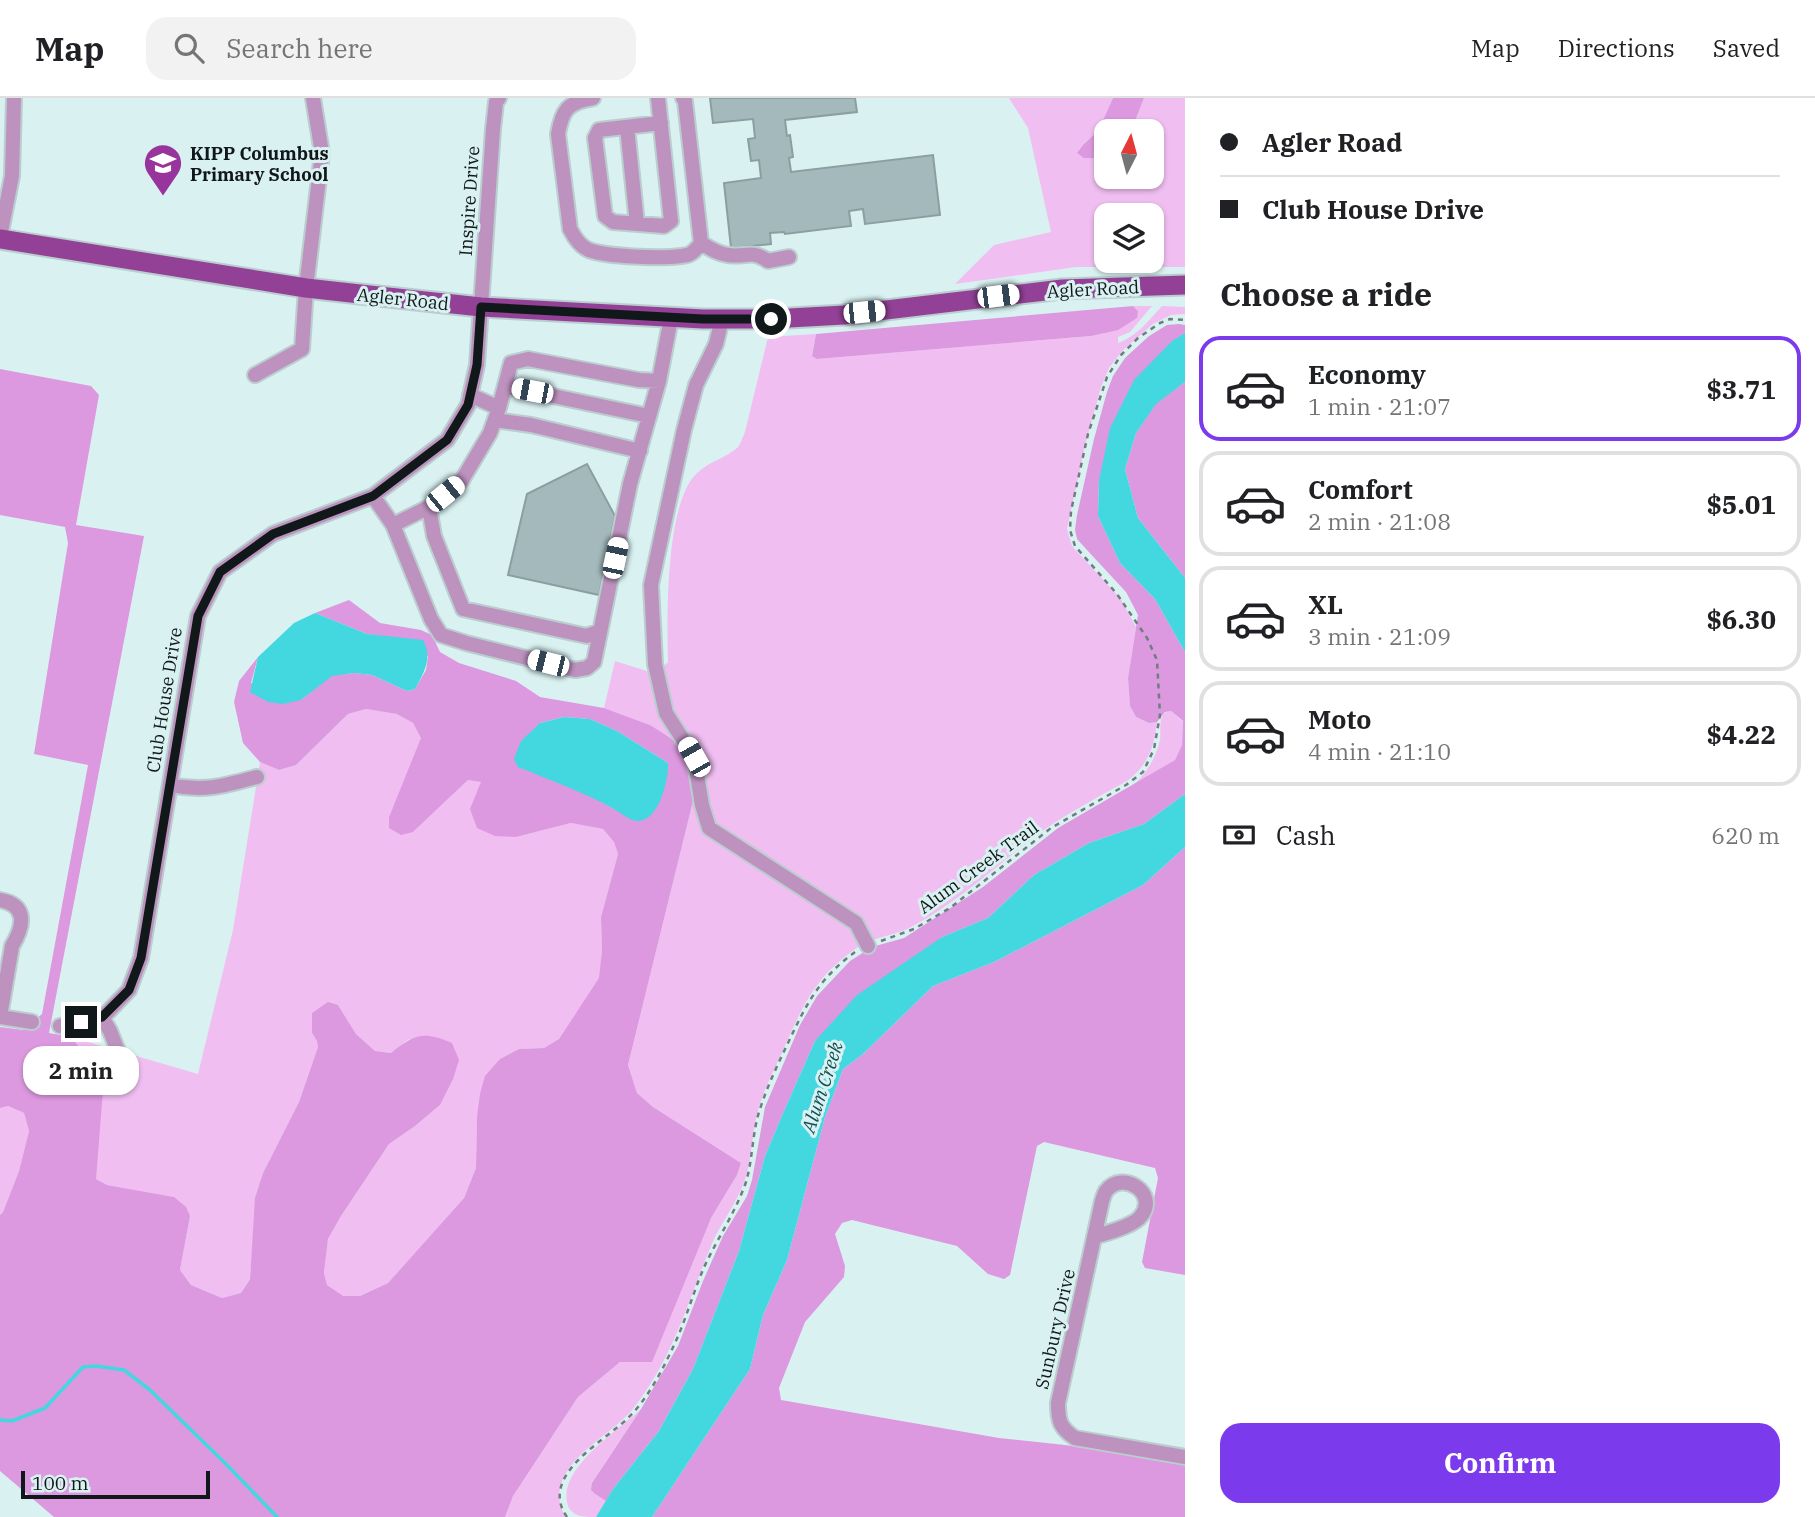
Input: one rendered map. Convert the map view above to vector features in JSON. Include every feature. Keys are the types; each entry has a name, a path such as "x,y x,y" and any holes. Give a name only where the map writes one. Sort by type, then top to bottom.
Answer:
{"main road":[{"name":"Agler Road","path":"0,238 306,288 481,307 671,317 771,319 844,315 1062,289 1185,285"}],"street":[{"path":"0,238 12,176 14,98"},
{"path":"254,375 302,349 306,288 322,153 313,98"},
{"name":"Inspire Drive","path":"481,307 492,129 499,98"},
{"path":"593,98 579,100 565,109 558,134 570,229 575,239 587,249 599,254 675,257 692,254 701,243 683,98"},
{"path":"658,98 671,221 664,226 613,222 605,216 595,138 599,130 660,123"},
{"path":"627,127 636,223"},
{"path":"701,243 727,255 759,255 768,261 789,257"},
{"name":"Club House Drive","path":"102,1017 129,990 141,958 198,616 220,572 273,534 373,496 447,440 468,405 477,365 481,307"},
{"path":"373,496 393,525 431,619 441,635 575,670 587,668 594,662 631,485 659,381 671,317"},
{"path":"722,319 716,344 696,385 651,585 655,664 660,689 666,713 694,757 709,828 856,923 868,946"},
{"path":"393,525 429,507 462,480 490,433 512,363 528,359 639,380 659,381"},
{"path":"505,386 649,416"},
{"path":"470,395 497,414 531,425 640,451"},
{"path":"429,507 434,536 463,609 587,636 600,631"},
{"path":"170,785 219,788 257,777"},
{"path":"0,900 18,907 22,916 18,937 6,945 0,1017 32,1022"},
{"path":"60,1027 102,1017 118,1051"},
{"name":"Sunbury Drive","path":"1094,1237 1058,1403 1058,1418 1065,1431 1074,1438 1185,1457"}],"path":[{"name":"Alum Creek Trail","path":"567,1517 561,1508 560,1496 562,1483 573,1465 627,1419 643,1400 669,1357 705,1265 747,1179 759,1110 777,1066 808,1003 830,973 855,952 914,929 950,908 1051,828 1126,785 1143,772 1154,749 1160,715 1157,660 1147,638 1117,594 1075,546 1070,530 1071,511 1088,434 1107,377 1121,355 1138,338 1170,319 1185,320"}],"shaded area":[{"path":"1009,98 1113,98 1103,119 1094,119 1094,135 1084,144 1084,158 1094,158 1094,189 1164,189 1164,119 1136,119 1144,98 1185,98 1185,267 1164,267 1164,203 1094,203 1094,267 1076,267 955,284 994,245 1051,232 1028,128"},
{"path":"1113,98 1144,98 1136,119 1103,119"},
{"path":"1094,135 1094,158 1084,158 1077,153"},
{"path":"1133,306 1152,306 1130,332 1118,337 1118,343 1137,332 1162,306 1185,307 1185,314 1171,315 1153,324 1122,351 1109,368 1085,446 1067,529 1072,546 1120,598 1136,627 1128,678 1130,706 1136,717 1149,723 1157,722 1149,755 1140,769 1127,781 1041,832 947,905 908,928 861,945 821,980 800,1013 766,1088 755,1122 744,1182 714,1239 675,1337 656,1375 632,1410 569,1469 561,1483 560,1499 565,1517 505,1517 513,1496 578,1397 620,1362 711,1218 737,1175 741,1163 653,1107 637,1093 628,1065 695,793 650,725 604,708 615,661 656,674 668,662 668,591 673,534 687,488 697,473 734,451 740,444 768,337 816,334 812,355 817,359 1091,336 1138,311"},
{"path":"1133,306 1138,311 1137,318 1118,330 1091,336 817,359 812,356 816,334"},
{"path":"1167,325 1185,325 1185,333 1172,342 1099,480 1098,516 1120,563 1155,599 1185,652 1185,794 1144,824 1089,843 1034,875 988,918 942,937 815,1041 765,1156 739,1251 693,1369 659,1431 606,1501 591,1490 592,1483 641,1409 678,1346 723,1236 747,1196 765,1107 800,1025 817,996 850,961 872,947 904,938 983,887 1058,828 1175,760 1182,745 1183,721 1171,711 1165,712 1157,722 1149,723 1136,717 1130,706 1128,678 1138,615 1126,592 1077,539 1075,530 1094,439 1113,376 1125,358 1149,336"},
{"path":"0,369 91,386 99,395 76,525 144,536 49,1033 71,1037 97,1069 103,1090 96,1179 107,1185 174,1197 186,1207 190,1216 180,1270 191,1285 222,1298 241,1293 250,1279 255,1198 263,1173 299,1102 318,1047 312,1033 312,1013 328,1002 338,1005 356,1034 375,1051 391,1053 413,1038 426,1036 452,1043 459,1060 440,1105 389,1144 328,1239 324,1273 327,1285 343,1296 360,1296 388,1283 464,1198 476,1168 477,1117 485,1076 500,1059 519,1049 544,1048 559,1039 599,978 602,951 601,917 618,854 614,842 603,829 571,823 516,837 495,836 477,828 470,809 481,782 468,780 413,832 401,835 389,828 389,817 421,738 413,723 397,714 366,709 348,714 296,765 279,770 260,762 243,743 234,702 239,681 258,657 251,683 301,700 332,675 372,675 407,691 415,689 426,670 428,656 315,613 349,600 380,623 421,630 432,635 440,652 459,663 516,681 540,697 604,708 650,725 678,743 693,767 695,793 628,1065 637,1093 653,1107 741,1163 737,1175 711,1218 652,1362 620,1362 578,1397 513,1496 505,1517 54,1517 0,1471 0,1215 19,1171 29,1131 24,1113 8,1106 0,1108 0,1027 24,1030 42,1014 88,765 34,754 68,543 65,527 0,515","holes":["564,717 590,719 617,731 668,763 636,821 600,801 540,723"]},
{"path":"1185,382 1185,578 1138,518 1125,469 1136,433 1156,403"},
{"path":"366,709 398,714 413,723 422,738 389,817 413,832 468,780 482,782 516,837 571,823 603,829 614,842 618,854 601,917 600,978 559,1039 544,1048 519,1049 500,1059 477,1117 476,1168 464,1198 388,1283 360,1296 343,1297 327,1285 324,1273 328,1239 389,1144 440,1105 409,1039 391,1053 375,1051 356,1034 338,1005 312,1033 318,1047 299,1102 263,1173 256,1198 250,1278 241,1293 222,1298 191,1285 180,1270 190,1216 173,1197 107,1185 96,1179 71,1037 198,1074 233,930 260,762 279,770 296,765 348,714"},
{"path":"1171,711 1183,722 1182,745 1175,760 1134,785 1147,770 1158,747 1163,715"},
{"path":"1185,847 1185,1275 1145,1268 1142,1262 1158,1178 1155,1168 1044,1142 1037,1146 1010,1275 1004,1279 988,1274 957,1246 852,1220 842,1223 835,1234 845,1266 844,1277 805,1322 779,1388 781,1400 999,1438 1065,1445 1185,1464 1185,1517 652,1517 750,1369 763,1315 787,1260 825,1117 843,1069 863,1054 933,986 994,962 1143,885"},
{"path":"8,1106 24,1113 29,1131 19,1171 0,1215 0,1108"},
{"path":"641,1409 592,1483 595,1494 606,1501 596,1517 576,1514 568,1506 567,1492 571,1478 591,1452"}],"water":[{"path":"1185,333 1185,382 1156,404 1136,433 1125,469 1138,518 1185,578 1185,652 1155,599 1120,563 1098,516 1099,480 1110,428 1134,380 1172,341"},
{"path":"315,613 367,634 423,640 427,659 415,689 407,691 372,675 354,673 332,676 301,700 283,704 268,702 250,692 258,657 294,623"},
{"path":"564,717 590,719 617,731 668,763 667,779 652,814 645,819 632,820 590,797 518,767 514,759 521,741 540,723"},
{"name":"Alum Creek","path":"1185,794 1185,847 1143,885 994,962 933,986 863,1054 843,1069 825,1117 787,1260 763,1315 750,1369 652,1517 596,1517 613,1489 659,1431 693,1369 739,1251 765,1156 815,1041 857,995 942,937 988,918 1034,875 1089,843 1144,824"}],"building":[{"path":"710,98 855,98 857,112 785,120 793,157 789,158 791,172 933,155 940,215 865,224 863,209 849,211 851,226 785,234 770,233 771,244 731,248 724,183 761,178 759,160 751,161 748,139 755,138 753,119 713,123"},
{"path":"587,464 615,516 599,595 508,575 527,494"}],"waterway":[{"path":"0,1420 12,1421 45,1408 83,1367 124,1370 150,1390 277,1517"}],"place":[{"name":"KIPP Columbus Primary School","path":"163,197"}],"route":[{"path":"81,1022 106,1015 129,990 141,958 198,616 220,572 273,534 373,496 447,440 468,405 477,365 481,307 703,319 771,319"}]}
